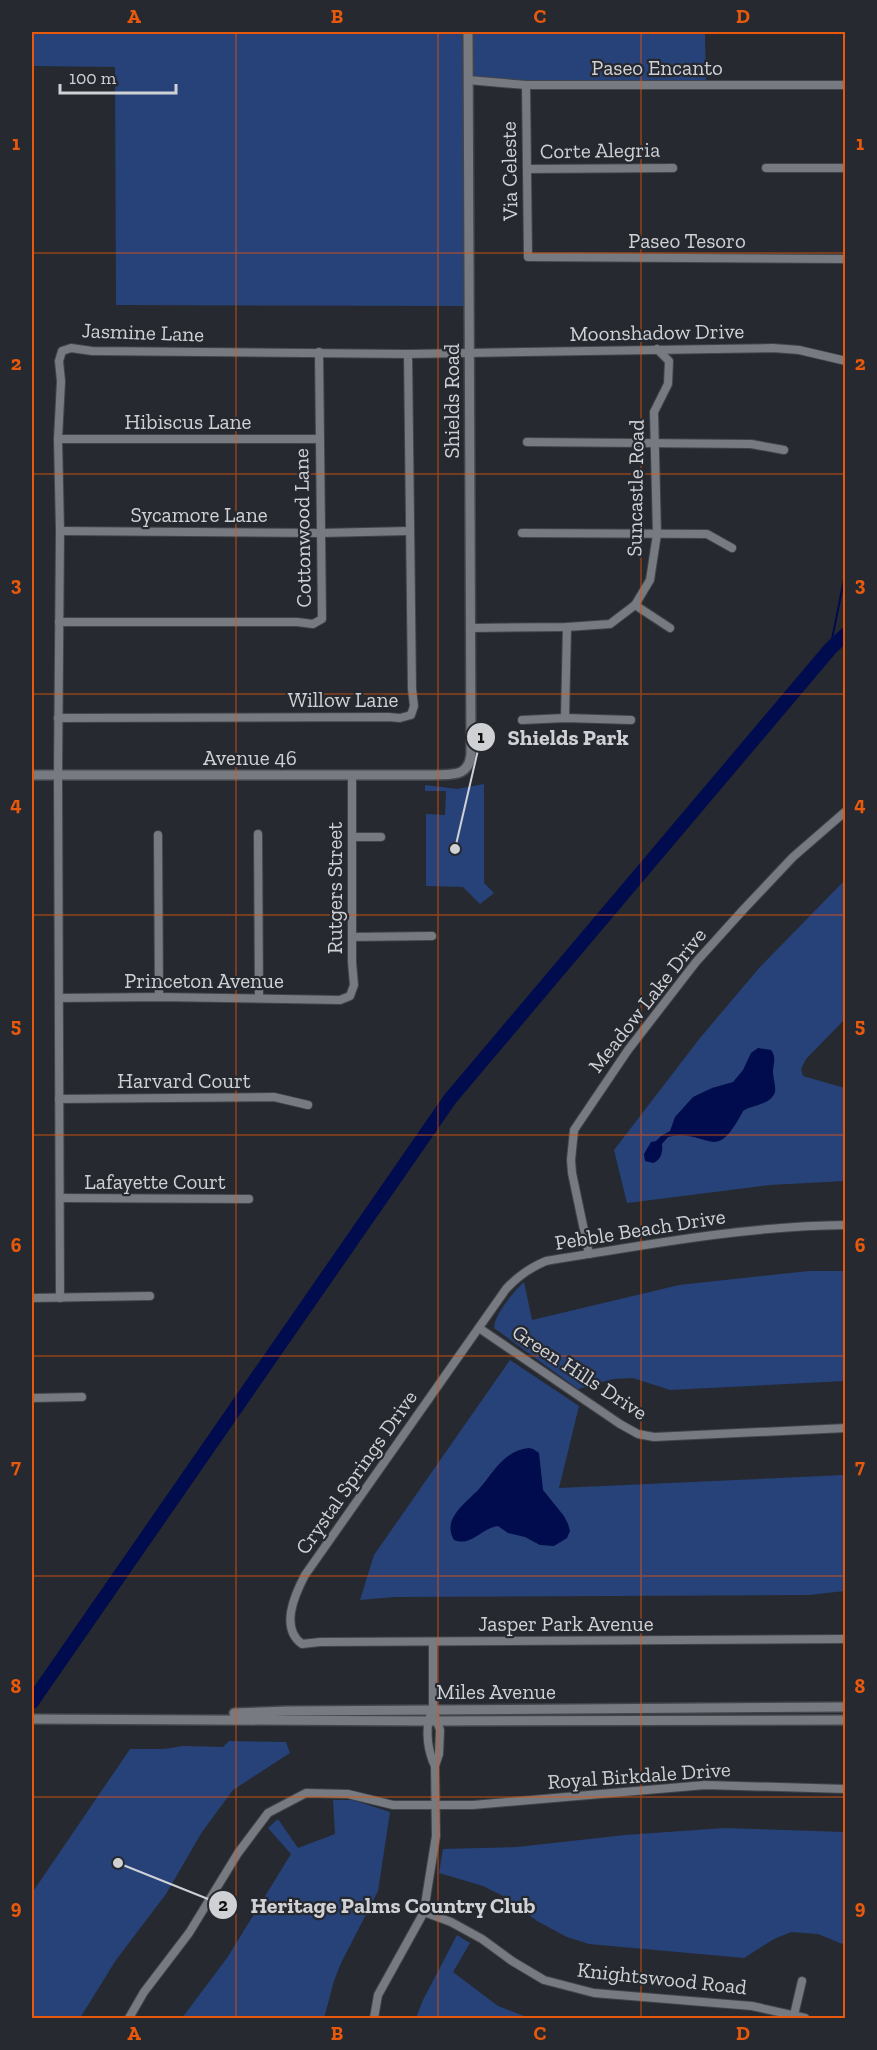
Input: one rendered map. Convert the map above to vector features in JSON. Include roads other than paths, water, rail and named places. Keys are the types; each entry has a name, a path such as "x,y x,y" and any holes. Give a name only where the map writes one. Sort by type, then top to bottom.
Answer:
{"street":[{"name":"Shields Road","path":"466,769 471,757 468,32"},
{"name":"Paseo Encanto","path":"468,80 526,85 846,85"},
{"name":"Via Celeste","path":"526,85 528,257"},
{"name":"Corte Alegria","path":"527,170 673,168"},
{"path":"765,168 846,168"},
{"name":"Paseo Tesoro","path":"528,257 846,259"},
{"name":"Jasmine Lane","path":"60,1298 58,439 60,356 66,348 92,351 469,354"},
{"name":"Moonshadow Drive","path":"469,354 773,348 846,361"},
{"name":"Suncastle Road","path":"471,628 610,624 635,605 650,580 657,534 654,412 668,384 669,361 657,350"},
{"name":"Cottonwood Lane","path":"59,622 297,622 313,624 322,619 319,352"},
{"name":"Willow Lane","path":"58,718 400,718 411,715 414,706 408,354"},
{"name":"Hibiscus Lane","path":"58,439 319,439"},
{"path":"526,442 751,444 784,450"},
{"name":"Sycamore Lane","path":"60,531 320,533 410,531"},
{"path":"522,533 706,534 732,548"},
{"path":"635,605 670,628"},
{"path":"565,718 567,627"},
{"path":"522,720 565,718 631,720"},
{"name":"Avenue 46","path":"32,776 455,774 466,769"},
{"name":"Rutgers Street","path":"348,998 353,993 354,985 352,775"},
{"name":"Meadow Lake Drive","path":"589,1254 573,1173 574,1130 628,1050 696,962 793,857 846,811"},
{"path":"258,834 259,998"},
{"path":"158,835 159,997"},
{"path":"352,837 381,837"},
{"path":"352,936 432,936"},
{"name":"Princeton Avenue","path":"59,998 340,1000 348,998"},
{"name":"Harvard Court","path":"59,1099 274,1097 308,1105"},
{"name":"Lafayette Court","path":"60,1198 249,1199"},
{"name":"Pebble Beach Drive","path":"474,1336 506,1289 517,1277 546,1261 765,1228 846,1225"},
{"path":"32,1298 150,1296"},
{"name":"Green Hills Drive","path":"479,1328 638,1434 654,1437 846,1428"},
{"name":"Crystal Springs Drive","path":"293,1638 290,1625 296,1590 474,1336"},
{"path":"32,1398 82,1397"},
{"name":"Jasper Park Avenue","path":"293,1638 302,1644 320,1642 844,1641"},
{"path":"374,2019 378,1995 424,1912 436,1836 435,1766 429,1754 433,1721 433,1642"},
{"name":"Miles Avenue","path":"147,1718 287,1710 846,1707"},
{"name":"Miles Avenue","path":"32,1719 846,1720"},
{"name":"Royal Birkdale Drive","path":"129,2019 144,1992 189,1933 238,1853 268,1813 306,1793 348,1794 393,1805 434,1805 517,1803 705,1785 846,1789"},
{"name":"Knightswood Road","path":"424,1912 451,1922 482,1939 512,1961 544,1980 594,1993 752,2006 805,2019"},
{"path":"794,2015 802,1982"}],"waterway":[{"path":"830,649 846,570"},
{"path":"32,1702 450,1099 830,649 846,634"}],"place":[{"name":"Shields Park","path":"455,849"},
{"name":"Heritage Palms Country Club","path":"118,1863"}]}
